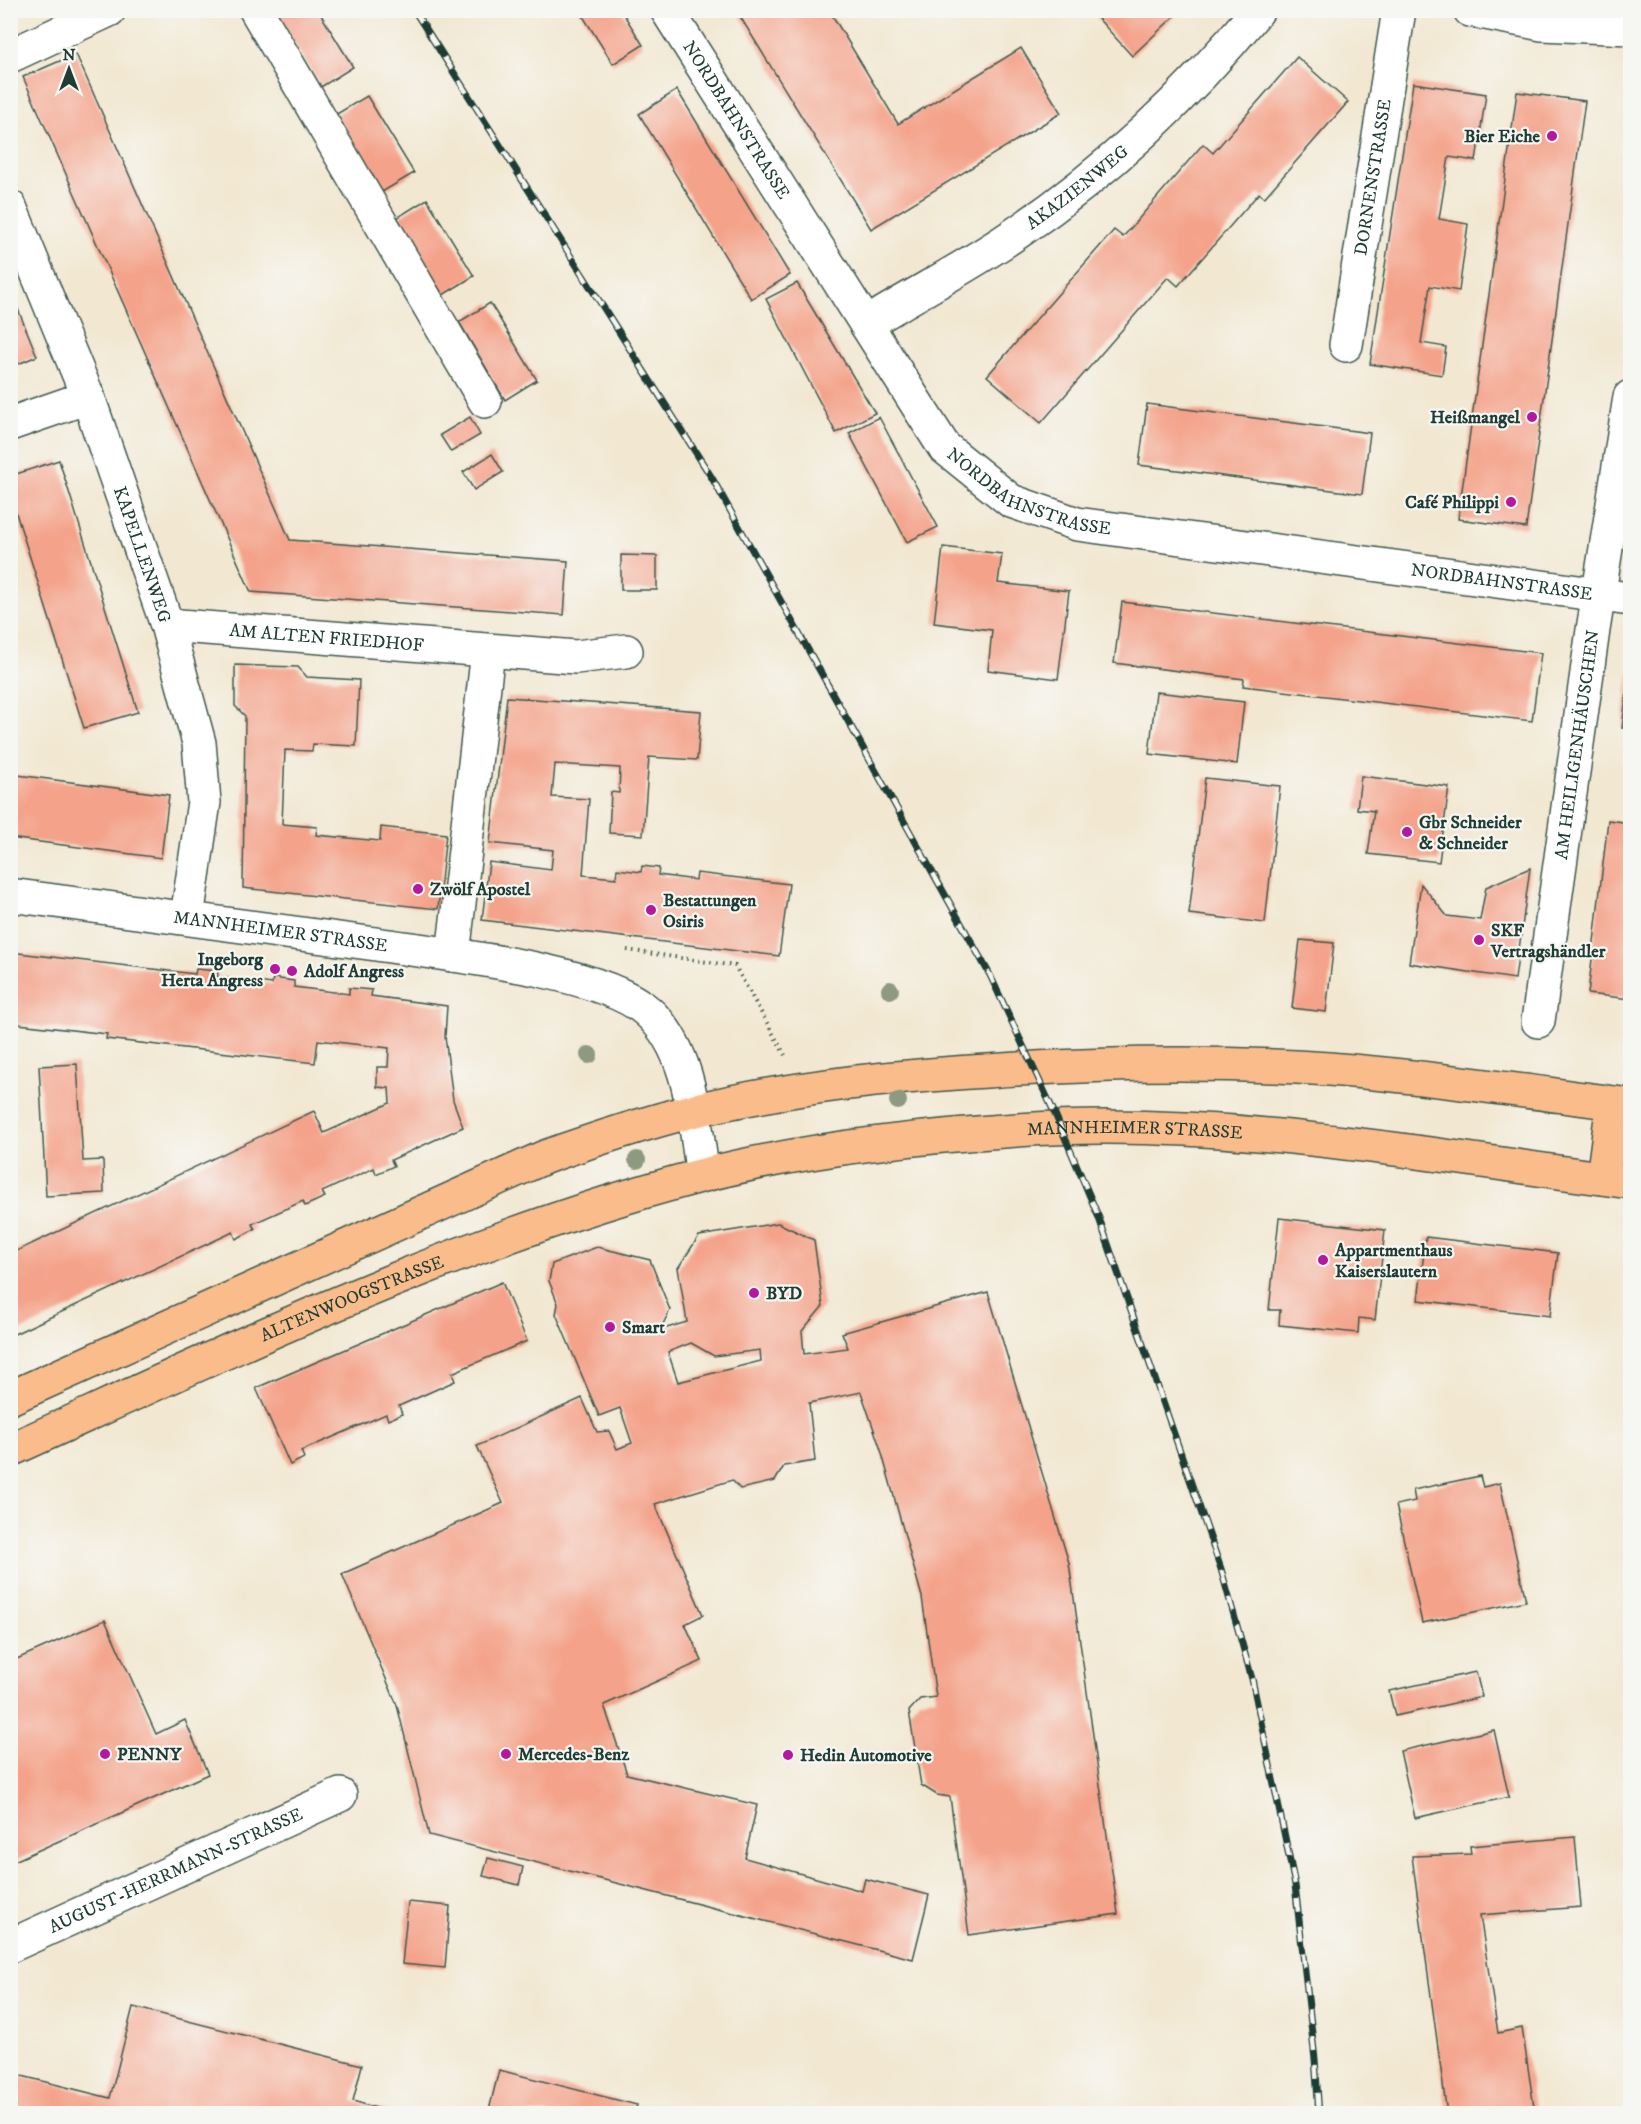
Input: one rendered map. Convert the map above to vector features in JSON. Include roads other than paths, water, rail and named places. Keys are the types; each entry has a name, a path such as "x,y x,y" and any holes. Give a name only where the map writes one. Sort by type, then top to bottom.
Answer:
{"main road":[{"path":"10,1398 544,1157 609,1135 693,1111 796,1090 880,1078 1082,1065 1190,1064 1329,1070 1622,1104 1617,1180"},
{"name":"MANNHEIMER STRASSE","path":"703,1175 808,1153 1018,1130 1105,1128 1313,1138 1617,1180"},
{"name":"ALTENWOOGSTRASSE","path":"10,1450 399,1278 571,1213 703,1175"}],"street":[{"path":"10,56 109,10"},
{"path":"256,10 484,401"},
{"name":"NORDBAHNSTRASSE","path":"667,10 944,447 1011,501 1077,524 1615,597"},
{"name":"AKAZIENWEG","path":"866,324 1018,232 1131,145 1228,47 1258,10"},
{"name":"DORNENSTRASSE","path":"1346,345 1399,10"},
{"path":"1470,10 1542,24 1630,28"},
{"name":"KAPELLENWEG","path":"10,207 88,397 167,625 199,743 204,802 187,917"},
{"path":"10,424 88,397"},
{"name":"AM HEILIGENHÄUSCHEN","path":"1538,1021 1615,597 1630,397"},
{"name":"AM ALTEN FRIEDHOF","path":"167,625 576,657 626,651"},
{"path":"453,955 488,651"},
{"name":"MANNHEIMER STRASSE","path":"10,895 187,917 453,955 566,976 619,992 647,1011 666,1033 686,1079 703,1175"},
{"name":"AUGUST-HERRMANN-STRASSE","path":"10,1946 340,1795"}],"railway":[{"path":"414,10 712,478 990,975 1055,1114 1099,1218 1221,1569 1252,1679 1295,1885 1319,2114"}],"place":[{"name":"Bier Eiche","path":"1552,136"},
{"name":"Heißmangel","path":"1532,417"},
{"name":"Café Philippi","path":"1511,502"},
{"name":"Gbr Schneider & Schneider","path":"1407,832"},
{"name":"Zwölf Apostel","path":"418,889"},
{"name":"Bestattungen Osiris","path":"651,910"},
{"name":"SKF Vertragshändler","path":"1479,940"},
{"name":"Ingeborg Herta Angress","path":"275,969"},
{"name":"Adolf Angress","path":"292,971"},
{"name":"Appartmenthaus Kaiserslautern","path":"1323,1260"},
{"name":"BYD","path":"754,1293"},
{"name":"Smart","path":"610,1327"},
{"name":"PENNY","path":"105,1754"},
{"name":"Mercedes-Benz","path":"506,1754"},
{"name":"Hedin Automotive","path":"788,1755"}]}
